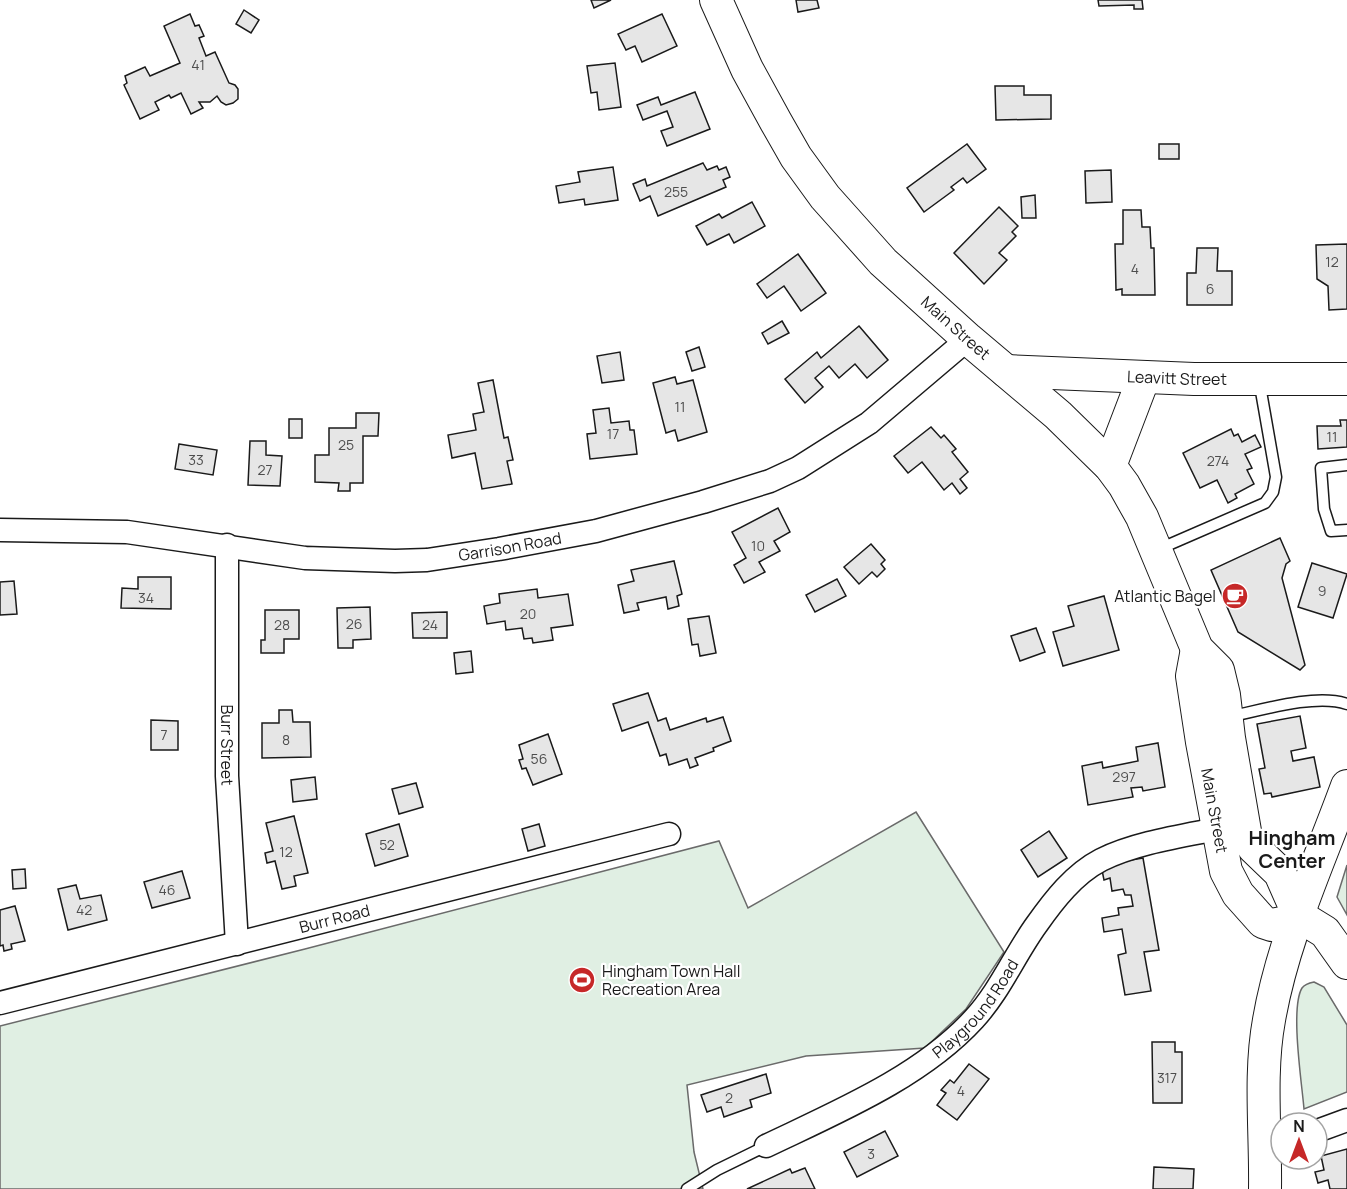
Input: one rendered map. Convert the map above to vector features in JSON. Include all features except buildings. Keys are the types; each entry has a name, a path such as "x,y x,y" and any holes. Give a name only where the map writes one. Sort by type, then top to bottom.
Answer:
{"main road":[{"name":"Main Street","path":"716,0 747,69 776,122 796,157 825,197 883,262 968,339 1058,415 1110,466 1124,485 1142,517 1197,649 1218,670 1224,695 1213,719 1238,781 1230,826 1226,871 1238,894 1263,922 1272,925 1299,916 1280,873 1246,837 1230,826"},
{"name":"Leavitt Street","path":"1006,370 1259,380 1347,378"},
{"path":"1110,466 1144,377"},
{"path":"1269,1111 1265,1068 1269,1020 1282,965 1347,786"},
{"path":"1299,916 1325,932 1347,963"},
{"path":"1265,1189 1269,1168"}],"street":[{"name":"Garrison Road","path":"0,530 127,532 305,558 427,560 596,531 703,502 770,481 798,468 869,423 968,339"},
{"name":"Burr Street","path":"227,545 227,776 237,944"},
{"name":"Playground Road","path":"766,1146 873,1093 919,1065 949,1042 975,1018 1009,969 1036,924 1064,889 1083,872 1102,860 1142,846 1230,826"},
{"name":"Burr Road","path":"0,1003 669,834"},
{"path":"1329,1127 1347,1120"}],"lane":[{"path":"1156,550 1265,503 1274,492 1276,477 1259,380"},
{"path":"1347,465 1321,468 1324,509 1331,531 1347,530"},
{"path":"1213,719 1303,702 1338,701 1347,704"},
{"name":"Playground Road","path":"687,1189 717,1170 766,1146"}],"green space":[{"name":"Hingham Town Hall Recreation Area","path":"916,812 1004,952 966,1009 925,1048 806,1056 687,1085 694,1152 703,1189 0,1189 0,1026 719,841 748,908"},
{"path":"1347,865 1347,915 1337,897"},
{"path":"1314,982 1324,987 1347,1025 1347,1092 1304,1109 1297,1012 1302,988"}],"place":[{"name":"Atlantic Bagel","path":"1235,596"},
{"name":"Hingham Town Hall Recreation Area","path":"582,980"}],"district":[{"name":"Hingham Center","path":"1292,850"}]}
